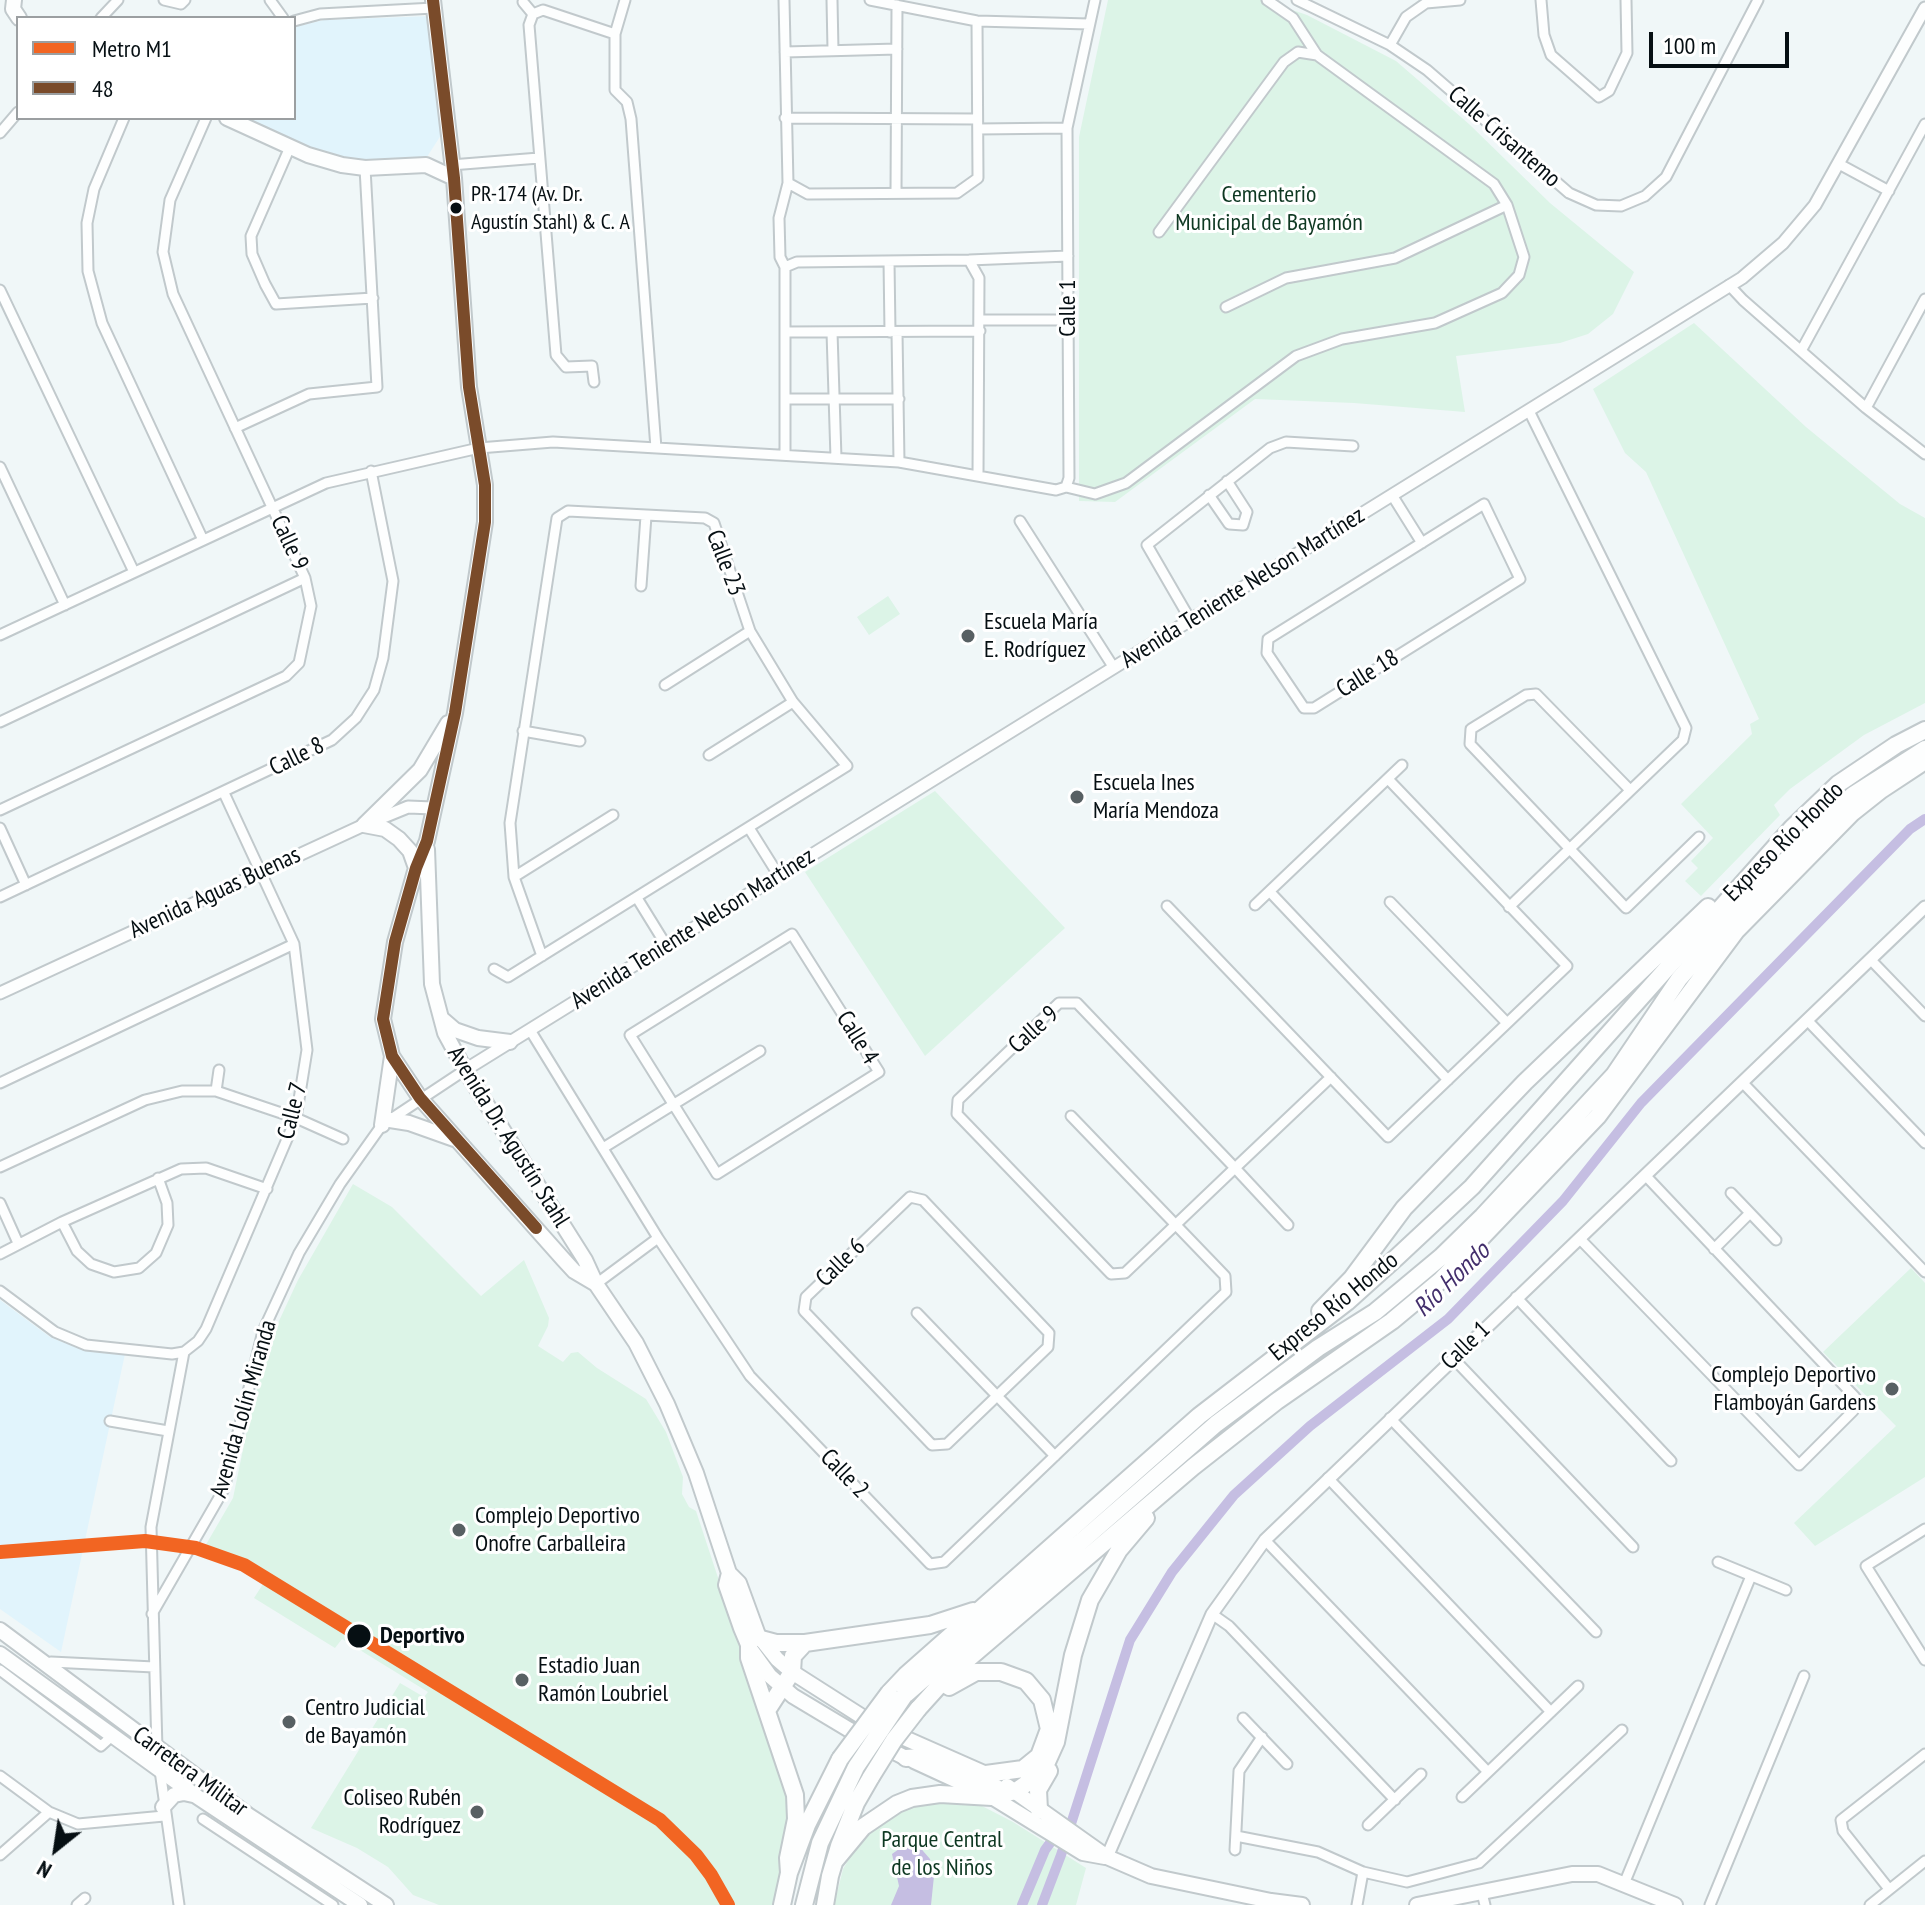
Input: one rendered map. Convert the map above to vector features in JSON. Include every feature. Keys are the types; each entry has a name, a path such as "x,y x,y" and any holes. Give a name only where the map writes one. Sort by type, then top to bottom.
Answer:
{"highway":[{"path":"1838,784 1854,766 1925,719"},
{"name":"Expreso Río Hondo","path":"782,1905 789,1873 816,1802 840,1759 896,1694 985,1605 1199,1416 1347,1302 1472,1187 1750,873 1838,784 1896,745 1925,730"},
{"path":"1516,1138 1556,1102 1755,881 1847,789 1883,763 1925,740"},
{"path":"804,1905 820,1843 856,1767 896,1694 933,1668 1066,1557 1216,1424 1318,1348 1375,1312 1441,1257 1614,1075 1679,979 1754,893 1853,795 1925,749"},
{"name":"Expreso Río Hondo","path":"825,1901 834,1862 856,1803 894,1740 946,1678 1193,1467 1277,1401 1392,1321 1440,1281 1598,1116 1736,931 1852,813 1925,761"},
{"path":"1251,1375 1330,1302 1352,1278 1404,1208 1525,1082 1700,914 1750,873"},
{"path":"906,1758 921,1757 957,1769 1003,1792 1016,1791 1041,1772 1052,1752 1084,1614 1105,1571 1139,1524 1182,1484 1193,1467"},
{"path":"789,1873 788,1858 796,1819 795,1795 749,1658 755,1643 805,1643 930,1625 985,1605"},
{"path":"768,1709 792,1672 793,1656 805,1643"},
{"path":"918,1709 976,1672 1001,1672 1016,1676 1034,1689 1048,1717 1049,1729 1044,1749 1023,1769 986,1774"},
{"path":"1035,1815 1038,1790 1059,1749 1070,1674"},
{"path":"834,1862 863,1827 897,1804 931,1795 992,1797"},
{"path":"825,1901 824,1865 837,1810"}],"main road":[{"path":"0,12 12,0"},
{"name":"Avenida Dr. Agustín Stahl","path":"434,4 452,171 469,387 485,484 485,522 455,713 427,841 395,942 383,1019 392,1056 420,1098 574,1271 596,1284"},
{"path":"231,120 290,147 342,165 365,168 426,165 452,171"},
{"path":"426,165 447,139"},
{"path":"364,825 420,770 455,713"},
{"path":"364,825 385,829 399,839 410,851 416,868"},
{"name":"Avenida Dr. Agustín Stahl","path":"427,841 432,984 445,1033 585,1260 596,1284 636,1343 667,1404 696,1473 729,1573 726,1585 770,1676 848,1729 1035,1815"},
{"path":"405,908 419,913 430,947"},
{"path":"441,1018 455,1030 478,1038 510,1042"},
{"path":"392,1056 386,1122 409,1123 458,1140"},
{"name":"Carretera Militar","path":"0,1630 157,1749 331,1895 386,1905"},
{"name":"Avenida Dr. Agustín Stahl","path":"755,1643 792,1672 859,1715 909,1742 986,1774 1016,1791 1035,1815"},
{"name":"Carretera Militar","path":"0,1654 106,1741 159,1770 331,1895 360,1905"},
{"path":"164,1811 174,1795 184,1793 196,1796"},
{"path":"1035,1815 1084,1847 1151,1876 1302,1905"},
{"path":"1417,1905 1483,1899 1572,1874 1598,1874 1675,1905"}],"street":[{"path":"103,16 118,0"},
{"path":"164,0 181,4 185,0"},
{"path":"625,0 615,34 615,90 627,102 631,119 656,448"},
{"path":"784,0 788,183 779,218 780,257 785,267 785,455"},
{"path":"832,0 833,50"},
{"path":"870,0 977,21 1089,24"},
{"name":"Calle 1","path":"1066,487 1069,478 1067,128 1095,0"},
{"path":"0,635 326,483 479,448 553,442 899,462 1095,494 1126,483 1296,356 1342,339 1435,323 1502,293 1519,275 1524,257 1507,205 1494,184 1317,55 1293,18 1267,0"},
{"name":"Calle Crisantemo","path":"1297,0 1390,45 1427,70 1569,193 1596,205 1621,206 1645,196 1666,177 1758,0"},
{"path":"1390,45 1406,17 1426,3 1460,0"},
{"path":"1541,0 1544,35 1551,55 1599,97 1609,91 1627,53 1626,0"},
{"path":"523,2 533,14"},
{"path":"296,20 320,14 434,4"},
{"path":"896,192 897,5"},
{"name":"Avenida Teniente Nelson Martínez","path":"465,1070 1729,285 1783,243 1815,205 1925,8"},
{"path":"594,382 592,366 566,367 556,355 529,25 533,14 543,10 615,34"},
{"path":"788,183 808,194 957,193 978,178 977,21"},
{"path":"785,52 897,49"},
{"path":"1159,232 1284,62 1298,52 1317,55"},
{"path":"0,133 16,114"},
{"path":"785,118 896,119 1067,128"},
{"path":"123,120 94,189 87,223 88,271 102,323 203,540"},
{"name":"Calle 9","path":"0,810 286,676 299,663 311,606 305,578 173,294 163,252 170,200 205,120"},
{"path":"1801,351 1925,124"},
{"path":"290,147 251,236 252,254 265,284 276,304 373,298"},
{"path":"452,171 539,158"},
{"path":"1839,164 1889,191"},
{"path":"235,428 309,394 377,387 365,168"},
{"path":"1226,307 1286,278 1395,258 1507,205"},
{"path":"785,267 797,262 1068,256"},
{"path":"969,260 979,278 978,475"},
{"path":"889,261 899,399 899,462"},
{"path":"1729,285 1866,408 1925,454"},
{"path":"0,290 134,572"},
{"path":"1866,408 1925,299"},
{"path":"786,332 894,332 1068,320"},
{"path":"832,332 836,458"},
{"path":"786,399 899,399"},
{"path":"1509,907 1683,740 1686,728 1529,411"},
{"path":"1191,621 1147,545 1270,448 1286,442 1353,446"},
{"path":"0,467 65,605"},
{"name":"Calle 8","path":"0,897 332,740 356,718 374,690 383,658 393,581 371,471"},
{"path":"1209,495 1229,524 1243,525 1247,512 1227,481"},
{"path":"1392,495 1422,543"},
{"name":"Calle 18","path":"1484,504 1520,579 1314,708 1304,708 1267,653 1268,639 1422,543 1484,504"},
{"name":"Calle 23","path":"494,969 508,977 637,898 847,766 793,702 750,631 714,523 705,518 568,511 557,518 510,823 514,877 542,956"},
{"path":"641,586 646,516"},
{"path":"1020,521 1114,668"},
{"path":"0,722 305,578"},
{"path":"665,685 750,631"},
{"path":"1630,790 1536,694 1526,695 1471,729 1470,744 1626,908 1699,837"},
{"path":"709,755 793,702"},
{"path":"523,731 580,741"},
{"path":"1255,905 1402,765"},
{"path":"1167,906 1388,1137 1567,966 1388,779"},
{"name":"Calle 7","path":"184,1352 198,1341 206,1329 296,1118 307,1050 294,944 224,793"},
{"name":"Avenida Aguas Buenas","path":"0,993 364,825 408,807 433,808"},
{"path":"514,877 613,815"},
{"path":"0,828 26,885"},
{"path":"749,828 779,876"},
{"path":"1270,892 1448,1080"},
{"path":"637,898 666,945"},
{"path":"1390,902 1507,1023"},
{"name":"Calle 1","path":"1107,1857 1212,1614 1265,1540 1925,907"},
{"name":"Calle 4","path":"792,934 879,1072 717,1174 674,1104 630,1035 792,934"},
{"path":"0,1083 294,944"},
{"path":"1870,959 1925,1016"},
{"name":"Calle 9","path":"1176,1225 1125,1273 1111,1274 957,1114 958,1100 1059,1003 1077,1003 1288,1225"},
{"path":"1807,1020 1925,1143"},
{"name":"Calle 2","path":"530,1030 658,1238 750,1376 930,1564 944,1562 1226,1292 1225,1276 1176,1225"},
{"path":"603,1148 760,1051"},
{"path":"216,1091 219,1070"},
{"name":"Avenida Lolín Miranda","path":"152,1614 224,1489 263,1331 299,1253 340,1184 386,1122 465,1070"},
{"path":"1071,1116 1176,1225 1331,1077"},
{"path":"1742,1082 1925,1272"},
{"path":"0,1167 145,1100 182,1091 216,1091 296,1118 343,1139"},
{"path":"0,1254 62,1222 181,1169 206,1168 267,1189"},
{"path":"1579,1238 1799,1465 1853,1411 1855,1397 1645,1175"},
{"path":"62,1222 77,1251 91,1264 114,1272 139,1268 156,1253 168,1225 167,1203 158,1178"},
{"path":"1731,1193 1776,1240"},
{"name":"Calle 6","path":"910,1197 923,1200 1049,1333 1048,1347 997,1396 947,1444 932,1445 804,1311 806,1297 910,1197"},
{"path":"0,1203 18,1243"},
{"path":"1714,1249 1750,1213"},
{"path":"596,1284 658,1238"},
{"path":"0,1291 55,1332 86,1345 172,1354 184,1352 151,1527 157,1749 179,1905"},
{"path":"1516,1297 1671,1461"},
{"path":"917,1313 1055,1456"},
{"path":"1453,1358 1633,1547"},
{"path":"1390,1418 1596,1632"},
{"path":"110,1421 168,1431"},
{"path":"1328,1478 1551,1712"},
{"path":"1925,1529 1866,1566 1925,1660"},
{"path":"1265,1540 1488,1772"},
{"path":"1718,1562 1786,1590"},
{"path":"1624,1884 1751,1576"},
{"path":"1212,1614 1229,1626 1395,1800"},
{"path":"51,1662 154,1667"},
{"path":"0,1670 106,1741"},
{"path":"1710,1905 1804,1676"},
{"path":"1462,1797 1578,1686"},
{"path":"1243,1718 1287,1764"},
{"path":"1236,1836 1318,1852 1363,1872 1407,1882 1479,1863 1622,1730"},
{"path":"1235,1850 1239,1771 1262,1737"},
{"path":"1889,1889 1843,1831 1841,1820 1925,1754"},
{"path":"1368,1825 1421,1774"},
{"path":"0,1776 49,1812 78,1824 164,1811"},
{"path":"0,1855 49,1812"},
{"path":"203,1819 331,1895"},
{"path":"1870,1905 1925,1861"},
{"path":"1357,1905 1363,1872"}],"shaded area":[{"path":"431,16 443,132 425,160 358,161 317,153 244,120 296,120 296,27 324,20"},
{"path":"0,1300 50,1337 80,1349 125,1354 61,1652 0,1609"},
{"path":"906,1844 917,1844 930,1859 934,1876 931,1905 891,1905 899,1886 892,1854"}],"green space":[{"name":"Cementerio Municipal de Bayamón","path":"1108,0 1263,0 1307,15 1396,61 1469,124 1550,203 1634,272 1613,314 1588,334 1560,343 1456,356 1465,412 1255,399 1115,502 1079,501 1079,137"},
{"path":"1694,323 1806,427 1900,504 1925,518 1925,703 1864,735 1790,789 1774,805 1780,815 1701,896 1685,881 1698,868 1691,861 1713,838 1681,804 1752,734 1750,724 1759,719 1646,472 1625,453 1593,389"},
{"path":"888,596 900,614 869,635 857,617"},
{"path":"935,791 1065,928 925,1056 805,872"},
{"name":"Complejo Deportivo Onofre Carballeira","path":"353,1184 392,1207 481,1296 524,1260 549,1318 538,1346 563,1362 571,1353 578,1352 646,1399 666,1432 683,1477 682,1494 689,1507 696,1511 790,1796 791,1828 774,1905 439,1905 413,1895 388,1867 357,1848 311,1828 400,1683 424,1697 428,1692 342,1639 335,1648 254,1598 263,1584 204,1548 233,1498 252,1406 279,1321 298,1280"},
{"name":"Complejo Deportivo Flamboyán Gardens","path":"1911,1268 1925,1283 1925,1477 1815,1546 1794,1523 1896,1426 1823,1352"},
{"name":"Parque Central de los Niños","path":"958,1802 982,1806 1086,1868 1076,1905 834,1905 843,1869 874,1827 909,1806"}],"waterway":[{"name":"Río Hondo","path":"1042,1905 1130,1640 1172,1572 1234,1495 1310,1426 1448,1319 1563,1201 1641,1103 1910,829 1925,819"},
{"name":"Río Hondo","path":"1022,1905 1045,1850 1058,1832"}],"metro line":[{"name":"M1","path":"0,1552 145,1541 196,1548 244,1565 660,1820 696,1855 728,1905"}],"transit line":[{"name":"48","path":"433,0 454,178 469,387 485,485 485,522 455,713 427,841 395,942 383,1019 392,1056 420,1098 536,1228"}],"place":[{"name":"PR-174 (Av. Dr. Agustín Stahl) & C. A","path":"456,208"},
{"name":"Escuela María E. Rodríguez","path":"968,636"},
{"name":"Escuela Ines María Mendoza","path":"1077,797"},
{"name":"Complejo Deportivo Flamboyán Gardens","path":"1892,1389"},
{"name":"Complejo Deportivo Onofre Carballeira","path":"459,1530"},
{"name":"Deportivo","path":"359,1636"},
{"name":"Estadio Juan Ramón Loubriel","path":"522,1680"},
{"name":"Centro Judicial de Bayamón","path":"289,1722"},
{"name":"Coliseo Rubén Rodríguez","path":"477,1812"}]}
